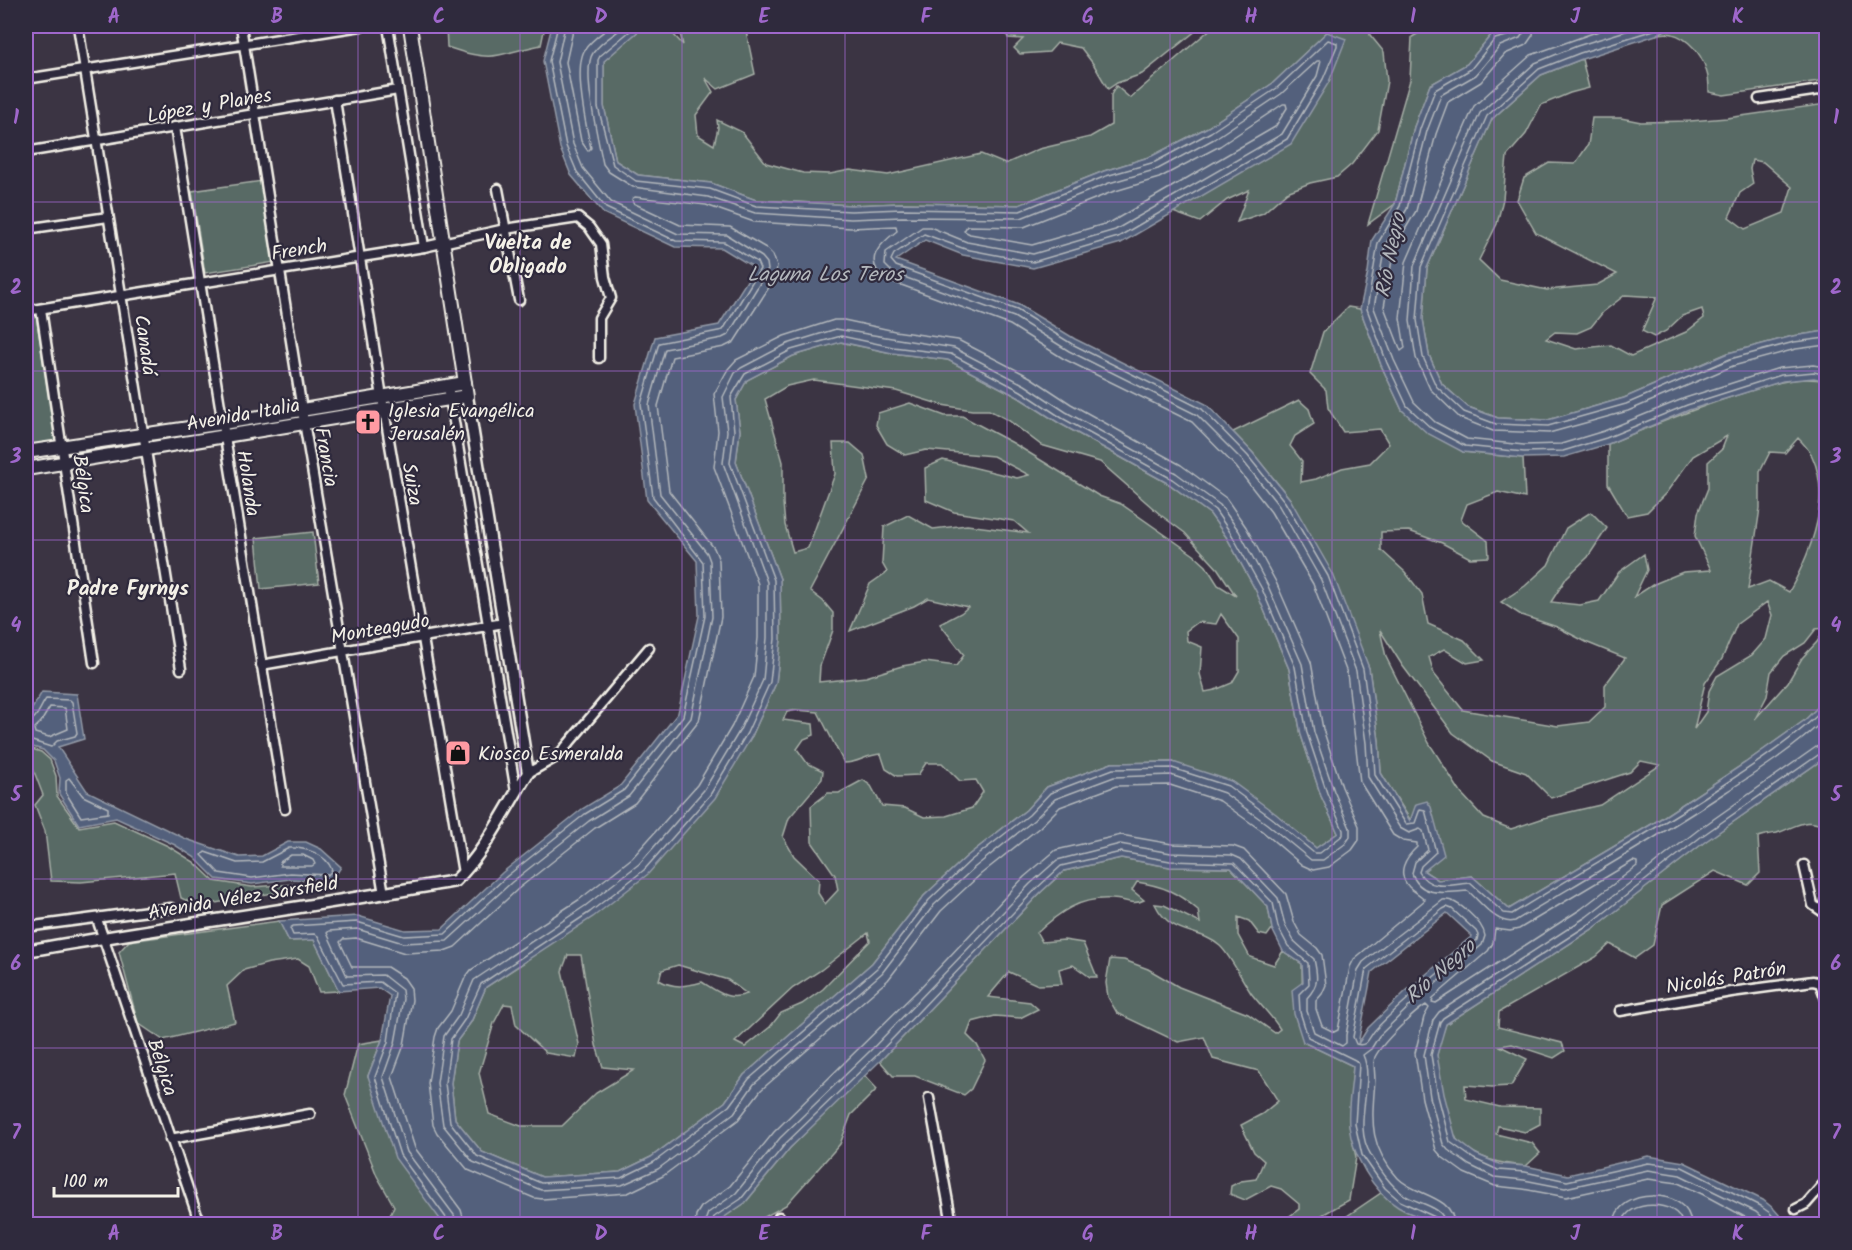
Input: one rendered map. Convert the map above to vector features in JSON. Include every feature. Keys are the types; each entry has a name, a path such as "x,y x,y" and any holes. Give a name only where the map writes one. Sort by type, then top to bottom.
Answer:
{"main road":[{"path":"410,26 467,396"},
{"name":"Avenida Italia","path":"26,452 223,423 303,417 449,392 465,383"},
{"name":"Avenida Italia","path":"449,392 467,396"},
{"name":"Avenida Italia","path":"26,469 225,437 303,417"}],"street":[{"name":"Canadá","path":"78,26 181,669"},
{"name":"Francia","path":"241,26 303,417 384,894"},
{"path":"26,79 361,26"},
{"path":"388,26 424,247"},
{"path":"1759,99 1827,89"},
{"name":"López y Planes","path":"26,152 398,90"},
{"name":"Suiza","path":"335,100 383,404 463,873"},
{"name":"Holanda","path":"175,127 285,809"},
{"path":"498,189 519,300"},
{"path":"26,229 108,216"},
{"name":"French","path":"26,311 424,247 505,229 578,218 589,227 601,244 605,277 611,298 599,318 599,358"},
{"name":"Bélgica","path":"40,309 94,663"},
{"path":"449,392 516,792"},
{"path":"467,396 528,773"},
{"name":"Monteagudo","path":"261,665 504,624"},
{"path":"463,873 497,825 528,773 558,756 649,648"},
{"path":"1804,865 1813,905 1827,914"},
{"name":"Avenida Vélez Sarsfield","path":"26,951 102,937 384,894 455,881 463,873"},
{"name":"Avenida Vélez Sarsfield","path":"26,927 171,908"},
{"name":"Bélgica","path":"97,919 200,1224"},
{"name":"Nicolás Patrón","path":"1620,1011 1813,981 1820,984 1827,999"},
{"path":"929,1098 952,1224"},
{"path":"170,1139 310,1114"},
{"path":"1796,1209 1806,1204 1827,1181"}],"green space":[{"path":"446,26 545,26 541,45 486,56 447,47"},
{"path":"642,26 670,26 683,45 678,26 745,26 755,74 718,89 705,78 713,92 696,115 698,135 714,145 718,128 717,120 742,132 766,163 803,173 830,174 850,170 888,175 981,154 1005,164 1039,149 1090,137 1111,125 1111,95 1116,86 1130,98 1214,26 1370,26 1370,35 1384,52 1387,81 1378,130 1352,164 1337,177 1310,183 1287,192 1263,213 1237,222 1249,190 1227,200 1200,222 1173,212 1221,183 1327,32 1273,83 1208,127 1152,156 1104,171 1019,205 902,203 851,205 756,200 711,183 638,175 616,161 604,106 604,61"},
{"path":"1035,26 1202,26 1142,74 1117,83 1108,89 1081,48 1057,43 1049,52 1020,54 1014,48 1023,39 1008,38 1007,35 1015,30"},
{"path":"1431,26 1521,26 1492,34 1467,64 1430,85 1414,127 1395,204 1368,224 1410,80 1412,37"},
{"path":"1672,26 1826,26 1826,80 1724,95 1709,92 1704,65 1695,49 1673,34 1656,35"},
{"path":"1582,59 1589,88 1541,105 1526,134 1507,156 1503,199 1497,224 1479,260 1500,280 1547,290 1597,285 1617,274 1536,233 1517,200 1524,178 1549,163 1575,164 1588,145 1592,118 1621,118 1641,122 1690,121 1826,104 1826,331 1793,336 1728,353 1624,398 1548,420 1498,418 1468,407 1442,384 1429,355 1423,319 1427,268 1492,119 1541,75","holes":["1752,160 1763,162 1792,187 1784,213 1745,229 1729,217 1740,193 1753,184 1750,169","1625,295 1657,297 1642,331 1654,337 1666,331 1682,316 1702,309 1704,318 1686,332 1631,356 1611,345 1576,349 1546,339 1555,332 1577,333 1591,327 1603,312"]},
{"path":"262,181 275,262 205,273 192,191"},
{"path":"1348,307 1360,309 1381,365 1402,410 1463,452 1523,458 1525,498 1498,492 1467,504 1461,520 1488,541 1489,557 1470,558 1442,543 1409,531 1381,532 1381,550 1405,572 1422,594 1428,624 1464,640 1484,660 1467,663 1444,649 1429,657 1434,674 1463,710 1558,726 1589,722 1605,707 1605,685 1625,658 1557,627 1521,615 1501,602 1525,586 1548,565 1566,528 1591,512 1607,528 1588,557 1567,577 1551,602 1580,605 1599,601 1619,572 1644,554 1647,570 1634,597 1654,584 1683,572 1711,570 1695,536 1698,513 1708,488 1708,462 1722,449 1727,436 1693,456 1666,493 1647,512 1627,516 1608,484 1608,444 1688,412 1770,385 1803,379 1826,381 1826,418 1822,416 1821,429 1826,438 1826,699 1805,720 1745,763 1657,821 1509,909 1472,876 1438,880 1424,871 1411,821 1381,773 1369,668 1290,499 1233,432 1299,400 1309,409 1314,424 1295,436 1290,446 1302,461 1301,482 1316,479 1342,468 1370,463 1389,444 1380,429 1343,432 1328,408 1326,390 1310,374 1323,332","holes":["1798,438 1812,456 1818,473 1820,490 1816,526 1811,544 1789,592 1769,581 1748,589 1760,508 1760,472 1770,452 1785,453","1767,602 1772,615 1766,639 1752,655 1717,676 1709,691 1706,712 1694,729 1705,683 1722,659 1737,624","1825,628 1817,642 1802,658 1788,682 1755,719 1767,696 1771,672 1784,656 1805,643 1816,629","1380,630 1402,665 1453,733 1492,761 1526,773 1551,798 1630,772 1641,761 1660,765 1600,805 1544,818 1511,829 1484,818 1461,793 1429,743 1386,657"]},
{"path":"36,315 56,444 26,448 26,317"},
{"path":"840,342 892,353 948,360 1018,397 1059,423 1169,484 1210,514 1227,538 1256,591 1289,669 1301,735 1321,796 1338,833 1316,848 1275,814 1173,762 1112,763 1047,787 1026,810 966,857 924,896 872,963 744,1075 725,1102 651,1157 620,1172 542,1177 482,1152 455,1119 451,1083 457,1041 471,1022 486,987 525,962 752,736 776,683 781,639 780,579 736,462 740,431 736,400 747,380 793,356","holes":["814,380 896,391 942,405 989,410 1008,420 1041,445 1100,462 1185,533 1218,569 1236,596 1218,585 1206,566 1194,555 1121,504 1099,496 1013,443 962,416 945,416 910,403 878,413 876,425 887,444 905,455 926,450 993,456 1029,475 1017,478 943,460 925,468 926,500 954,512 1014,521 1028,533 967,525 933,529 908,515 884,527 882,563 887,572 870,584 850,631 914,606 928,598 968,607 940,624 964,655 956,666 925,662 866,677 819,682 820,666 833,630 833,613 810,591 869,479 864,455 850,443 833,443 835,474 808,548 793,552 785,525 783,462 765,399 787,386","1221,614 1239,639 1239,671 1232,683 1205,692 1200,674 1202,647 1187,641 1186,631 1198,622 1216,624","797,710 818,712 844,763 881,754 886,769 897,776 918,775 926,763 942,763 960,781 976,780 983,792 972,808 946,816 924,817 905,808 882,806 871,786 863,780 839,793 828,793 811,806 812,842 835,875 838,890 825,904 818,893 819,880 794,856 783,837 789,818 822,779 823,771 807,763 797,749 804,739 814,735 813,724 783,720 787,712","868,933 870,941 823,989 802,1004 781,1013 770,1027 745,1047 735,1042 793,988 821,970","568,955 581,955 596,1045 603,1067 634,1070 596,1093 562,1126 521,1126 489,1114 479,1073 494,1023 504,1004 512,1005 516,1025 546,1053 576,1058 579,1044 562,971","678,965 728,980 747,994 729,996 702,982 670,985 659,980 662,970"]},
{"path":"313,532 319,583 261,589 256,538"},
{"path":"26,747 41,752 50,760 56,776 57,796 79,827 114,821 168,846 194,862 214,881 252,887 296,884 297,889 198,906 181,898 175,873 81,882 51,881 45,831 35,805 43,795 32,766 26,757"},
{"path":"1826,757 1826,829 1814,823 1808,823 1758,837 1760,873 1748,885 1715,871 1662,905 1653,945 1635,958 1610,944 1596,957 1499,1012 1498,1027 1562,1043 1565,1051 1554,1058 1512,1044 1500,1046 1527,1059 1511,1086 1465,1085 1466,1099 1500,1107 1540,1108 1540,1124 1525,1132 1498,1126 1496,1134 1532,1143 1540,1153 1526,1166 1507,1164 1489,1160 1458,1141 1448,1114 1437,1055 1446,1024 1594,928 1706,841"},
{"path":"1121,858 1170,867 1231,868 1268,907 1272,929 1267,936 1259,934 1249,921 1238,917 1238,935 1250,957 1274,965 1283,951 1302,964 1303,1042 1353,1066 1349,1125 1356,1157 1349,1200 1322,1215 1319,1224 1282,1224 1299,1209 1299,1204 1281,1189 1271,1186 1245,1200 1230,1194 1231,1186 1241,1181 1256,1179 1264,1161 1254,1152 1241,1125 1262,1114 1278,1101 1259,1071 1213,1059 1204,1037 1178,1042 1117,1013 1108,997 1106,983 1110,959 1124,960 1148,969 1179,987 1248,1014 1275,1033 1280,1029 1251,993 1220,946 1203,936 1177,927 1161,914 1155,904 1164,905 1200,923 1198,910 1176,894 1162,888 1137,882 1132,890 1144,900 1132,902 1100,899 1080,903 1062,912 1037,933 1042,942 1064,940 1083,943 1097,977 1090,977 1073,965 1059,969 1062,984 1038,985 1009,972 988,997 1030,1002 1038,1009 1020,1018 995,1016 972,1022 967,1035 977,1045 985,1060 971,1089 964,1095 915,1076 893,1076 880,1061 1040,893 1064,871"},
{"path":"279,921 289,941 314,940 339,991 319,992 309,966 298,959 269,963 244,970 227,986 235,1022 163,1040 138,1023 119,952 129,941"},
{"path":"382,1040 368,1076 442,1222 446,1224 386,1224 394,1206 377,1176 345,1095 358,1044"},
{"path":"864,1075 877,1089 851,1115 840,1144 786,1205 752,1224 714,1224 745,1203 790,1148"},
{"path":"1381,1193 1409,1212 1441,1224 1340,1224 1347,1216"}],"water":[{"name":"Laguna Los Teros","path":"552,26 642,26 604,61 604,106 616,161 638,175 711,183 756,200 851,205 902,203 1019,205 1104,171 1152,156 1208,127 1273,83 1327,32 1346,39 1329,82 1291,144 1121,243 1033,268 963,255 925,240 896,260 1019,305 1075,339 1206,404 1253,453 1290,499 1333,574 1369,668 1381,773 1410,821 1416,804 1427,801 1431,807 1444,855 1424,871 1438,880 1472,876 1509,909 1657,821 1745,763 1805,720 1826,699 1826,757 1706,841 1594,928 1446,1024 1437,1055 1456,1139 1476,1154 1499,1164 1526,1166 1568,1175 1648,1156 1684,1162 1763,1200 1787,1224 1676,1224 1650,1220 1625,1224 1441,1224 1403,1210 1380,1192 1372,1182 1354,1148 1349,1126 1353,1066 1303,1042 1294,1014 1292,990 1303,982 1302,964 1283,951 1272,929 1268,907 1231,868 1170,867 1121,858 1064,871 1040,893 880,1061 790,1148 745,1203 714,1224 446,1224 442,1222 395,1158 368,1076 382,1040 390,996 379,988 339,991 314,940 289,941 279,921 358,916 405,930 442,929 503,872 582,809 620,786 678,713 699,616 697,561 647,500 635,404 655,337 719,325 755,268 722,248 675,247 603,213 571,175 560,148 543,61","holes":["841,342 892,353 948,360 1018,397 1059,423 1169,484 1210,514 1227,538 1256,591 1289,669 1301,735 1321,796 1338,833 1316,848 1276,814 1231,781 1173,762 1112,763 1047,787 1026,810 966,857 924,896 872,963 744,1075 725,1102 651,1157 620,1172 542,1177 482,1152 455,1119 451,1083 457,1041 471,1022 486,987 593,917 648,874 715,798 752,736 776,683 781,639 780,579 736,462 740,431 736,400 747,380 793,356","1447,913 1472,936 1406,991 1368,1028 1358,1044 1372,972"]},
{"name":"Río Negro","path":"1521,26 1672,26 1656,35 1541,75 1492,119 1427,268 1423,319 1429,355 1442,384 1468,407 1498,418 1548,420 1624,398 1728,353 1793,336 1826,331 1826,381 1814,378 1783,381 1689,410 1608,444 1564,457 1523,458 1463,452 1427,433 1402,410 1381,365 1360,309 1372,240 1395,204 1414,127 1430,85 1467,64 1492,34"},
{"path":"42,692 77,694 84,739 58,747 87,791 186,839 239,857 262,856 288,842 306,842 321,849 341,867 332,881 290,879 252,884 216,879 194,857 175,845 116,818 79,825 59,794 60,778 54,761 43,750 26,745 26,719"}],"place":[{"name":"Iglesia Evangélica Jerusalén","path":"368,422"},
{"name":"Kiosco Esmeralda","path":"458,753"}],"district":[{"name":"Vuelta de Obligado","path":"528,254"},
{"name":"Padre Fyrnys","path":"128,588"}]}
